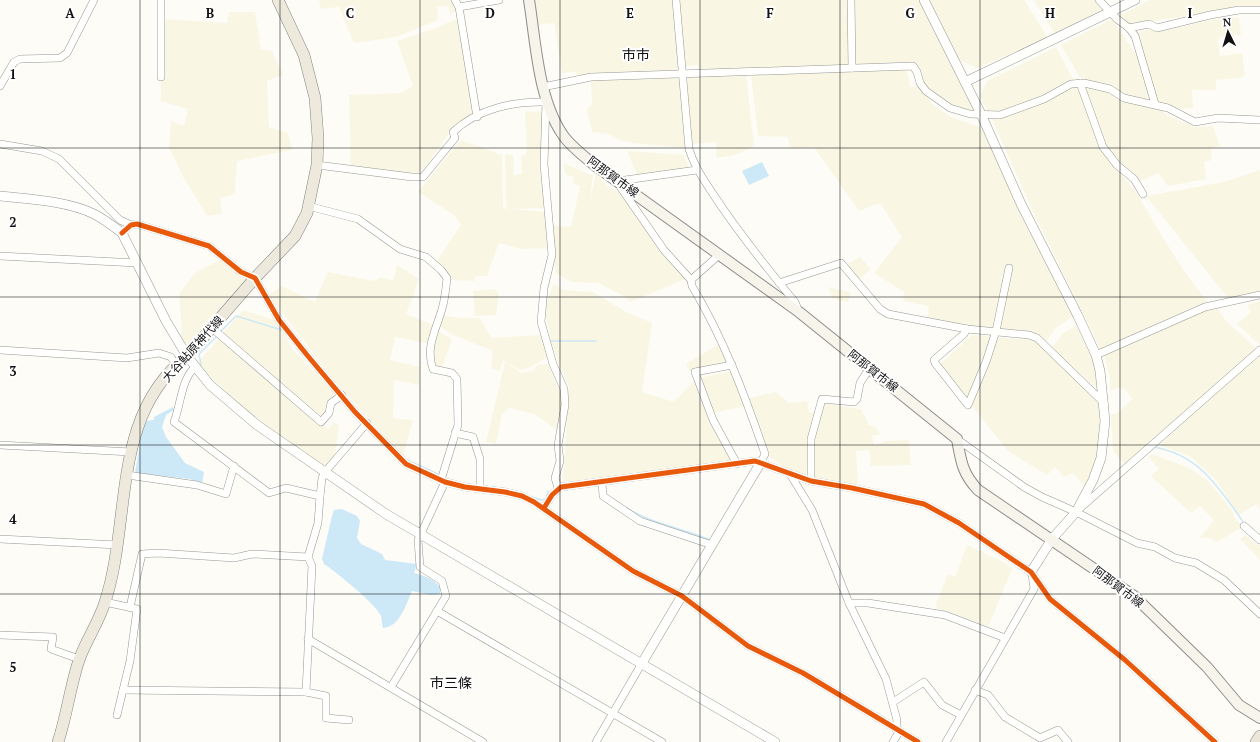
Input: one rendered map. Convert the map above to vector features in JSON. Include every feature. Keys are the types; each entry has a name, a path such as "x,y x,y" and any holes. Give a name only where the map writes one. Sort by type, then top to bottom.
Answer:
{"highway":[{"path":"1256,742 1260,736"}],"main road":[{"name":"大谷鮎原神代線","path":"58,742 79,660 105,602 118,545 131,452 136,428 142,415 159,387 176,365 187,356 255,278 295,236 307,213 317,165 318,138 315,98 304,54 278,0"},
{"name":"阿那賀市線","path":"529,0 546,102 565,137 597,166 799,312 957,439 963,470 969,480 988,498 1052,539 1134,596 1207,667 1239,705 1260,718"}],"street":[{"path":"0,86 14,62 20,59 34,58 45,60 60,58 67,53 94,0"},
{"path":"161,0 161,77"},
{"path":"455,0 459,7 477,116"},
{"path":"459,7 499,0"},
{"path":"676,0 684,74 689,149 697,170 734,227 795,302 799,312"},
{"path":"850,0 852,68"},
{"path":"924,0 981,114 1020,204 1096,355 1104,403 1104,439 1101,458 1093,480 1076,512"},
{"path":"1099,0 1110,13 1130,28 1138,44 1155,104"},
{"path":"965,82 1135,0"},
{"path":"1130,28 1149,24 1157,28 1239,10 1260,10"},
{"path":"543,87 582,78 913,66 918,72 920,82 926,91 950,108 966,113 1000,115 1044,99 1071,84 1080,83 1110,90 1124,98 1168,108 1195,122 1218,118 1260,120"},
{"path":"1080,83 1103,147 1117,165 1134,179 1143,194"},
{"path":"317,165 405,176 423,176 455,138 453,132 461,125 477,116 513,104 524,102 546,102 544,164 552,255 544,288 541,322 553,364 564,389 565,406 558,445 560,461 555,478 558,488"},
{"path":"0,144 49,153 59,159 120,220 131,226"},
{"path":"596,742 765,454 745,394 722,339 692,286 691,280 664,250 621,188 619,182 697,170"},
{"path":"0,196 61,205 93,213 109,223 122,233 166,321 187,356 210,385 241,412 386,514 775,742"},
{"path":"308,206 358,219 400,249 426,257 441,270 447,278 443,305 430,348 429,359 434,369 452,373 457,379 458,425 443,481 418,540 420,567 442,581 446,596 391,687"},
{"path":"122,233 131,226 137,224 199,242 219,253 242,272 255,278 279,320 322,374 406,464 443,481 522,496 544,508 633,571 682,596 748,646 803,673 918,742"},
{"path":"691,280 720,255"},
{"path":"0,256 137,263"},
{"path":"779,282 841,264 880,309 888,314 967,329 1029,335 1037,338 1104,403"},
{"path":"967,329 964,334 934,360 968,405 986,362 996,331 1009,268"},
{"path":"1096,355 1205,307 1260,295"},
{"path":"212,328 321,422 329,413 330,403 342,395"},
{"path":"0,350 127,358 159,353 171,357 176,365"},
{"path":"946,742 1034,589 1031,572 1052,539 1076,512 1260,350"},
{"path":"732,365 695,372 713,420 737,464"},
{"path":"195,366 190,372 174,422 269,493 286,488 320,496"},
{"path":"811,482 811,439 822,398 854,402 857,399 860,382 869,369"},
{"path":"306,692 312,566 308,557 318,523 322,478 325,472 367,423"},
{"path":"455,433 473,437 480,459 480,488"},
{"path":"957,439 1024,487 1042,497 1076,512 1137,543 1155,547 1175,558 1196,563 1224,580 1260,614"},
{"path":"0,445 131,452"},
{"path":"544,508 558,488 761,462 811,482 852,488 928,506 992,544 1031,572 1050,599 1125,660 1215,742"},
{"path":"127,475 198,485 226,494 234,466"},
{"path":"790,474 812,510 849,603 886,679 897,720 898,730 893,742"},
{"path":"602,482 603,496 640,521 712,545"},
{"path":"1244,526 1260,540"},
{"path":"0,539 118,545"},
{"path":"130,607 142,554 158,553 234,558 252,554 308,557"},
{"path":"105,602 137,609 130,661 117,715"},
{"path":"849,603 868,603 945,615 1005,638"},
{"path":"437,611 662,742"},
{"path":"0,635 53,637 52,649 79,660"},
{"path":"308,638 483,742"},
{"path":"893,702 924,682 942,705 961,715"},
{"path":"123,690 306,692 326,696 326,718 348,720"},
{"path":"975,690 988,696 1005,716 1040,738 1058,730 1068,742"}],"shaded area":[{"path":"319,0 454,0 457,9 450,15 449,6 437,7 438,20 396,37 354,43 339,7 321,9"},
{"path":"531,0 673,0 679,72 577,76 576,72 562,73 554,23 534,25"},
{"path":"678,0 848,0 849,66 698,71 698,65 685,66"},
{"path":"851,0 920,0 975,112 951,107 927,89 914,64 856,65"},
{"path":"926,0 1024,0 1048,38 977,68 959,60"},
{"path":"1034,0 1096,0 1105,10 1055,34"},
{"path":"1150,0 1260,0 1260,9 1225,10 1129,25 1119,16"},
{"path":"229,12 255,12 261,49 272,51 283,75 267,81 269,127 288,133 292,150 237,161 235,193 220,199 222,214 207,216 182,175 169,147 171,121 184,126 188,109 161,101 161,19 227,23"},
{"path":"1239,17 1241,35 1218,38 1220,56 1242,53 1245,75 1240,78 1216,80 1216,90 1192,90 1193,108 1176,109 1157,102 1136,33 1140,31 1183,27 1210,20"},
{"path":"456,19 475,113 449,133 425,168 417,173 351,170 349,95 400,93 413,86 397,41 436,28"},
{"path":"1112,19 1143,65 1148,100 1124,96 1111,87 1081,79 1061,45"},
{"path":"1056,47 1074,81 1064,84 1045,95 1003,111 988,113 980,95 987,81"},
{"path":"907,69 910,87 920,87 932,104 951,117 982,128 1021,216 1073,316 1056,328 1046,341 1039,336 927,322 929,306 903,301 904,292 874,273 902,237 880,203 859,211 814,147 793,149 790,147 788,137 758,136 751,74"},
{"path":"746,74 754,146 735,155 717,158 716,142 690,144 687,76"},
{"path":"680,78 685,148 633,143 623,141 608,134 592,132 587,109 592,105 591,80"},
{"path":"1078,85 1092,128 1101,149 1136,192 1185,272 1208,303 1194,307 1101,350 1035,216 991,117 1066,88"},
{"path":"1084,85 1153,106 1171,117 1195,127 1213,126 1220,146 1211,148 1212,160 1204,162 1206,179 1168,186 1158,173 1139,182 1127,173 1105,147"},
{"path":"525,111 546,112 548,208 511,209 548,212 549,225 571,227 580,186 573,184 574,177 567,175 564,170 564,163 593,176 589,205 596,173 609,188 620,192 686,279 630,302 624,296 598,283 572,282 556,274 551,237 551,248 522,249 499,243 487,276 476,276 474,281 451,280 437,261 461,225 454,215 418,192 461,140 502,155 503,209 506,209 505,154 513,155 514,175 522,174 521,155 525,155 527,150"},
{"path":"627,151 684,155 689,168 638,177"},
{"path":"1260,170 1260,291 1228,298 1146,196 1224,182"},
{"path":"860,257 871,269 858,280 847,264"},
{"path":"222,259 250,282 192,348 186,345 180,335 182,332 179,294 195,273"},
{"path":"397,265 419,279 406,314 436,326 431,344 395,337 390,360 420,367 419,385 394,380 393,418 413,420 403,456 333,379 269,295 282,286 315,302 328,272 374,281 380,277 393,281"},
{"path":"554,284 563,290 593,292 626,312 652,323 642,392 674,402 694,381 707,416 734,462 563,482 569,387 552,345 544,308"},
{"path":"828,287 851,292 848,302 833,299"},
{"path":"494,289 499,293 496,315 475,316 473,291"},
{"path":"1260,301 1260,345 1237,324 1251,312 1247,305"},
{"path":"1217,308 1226,321 1258,350 1126,466 1113,451 1111,414 1117,414 1132,399 1125,389 1117,388 1110,391 1110,376 1104,356 1197,313"},
{"path":"243,310 277,321 292,349 335,394 327,402 325,410 321,416 221,335"},
{"path":"440,315 459,318 480,318 491,338 541,335 547,358 528,368 520,370 503,360 500,371 491,368 493,351 451,334 438,325"},
{"path":"1076,326 1095,363 1100,391 1052,348 1063,333"},
{"path":"436,330 452,339 442,367 432,366 429,358"},
{"path":"972,335 1035,340 1100,404 1098,451 1086,488 1073,473 1064,477 1055,467 1047,475 1008,451 939,365"},
{"path":"219,339 329,429 334,422 339,426 333,471 255,420 197,363"},
{"path":"721,343 728,363 689,371 686,364"},
{"path":"1260,353 1260,510 1256,504 1239,515 1216,480 1191,457 1160,445 1222,385"},
{"path":"505,362 522,373 534,370 537,365 548,364 565,405 557,430 534,414 509,408 502,414 496,444 486,442"},
{"path":"733,371 746,406 713,413 699,378"},
{"path":"776,392 789,403 807,401 809,413 815,412 810,433 806,475 787,470 770,457 749,398"},
{"path":"823,403 861,409 869,425 875,427 880,434 872,436 874,446 885,441 909,440 911,465 871,466 869,450 856,451 858,486 813,479 814,439"},
{"path":"1152,454 1189,468 1207,480 1234,513 1233,515 1242,527 1217,542 1209,538 1200,538 1214,520 1200,506 1191,513 1151,476 1159,469 1148,456"},
{"path":"1245,535 1260,547 1260,560 1240,539"},
{"path":"967,545 1007,564 1012,569 988,627 951,613 938,612 936,604 948,574 955,577"}],"water":[{"path":"762,162 769,176 749,185 742,171"},
{"path":"173,407 174,410 166,415 162,427 166,437 185,463 204,472 202,484 190,479 135,473 144,421 154,420 154,417"},
{"path":"342,509 357,516 360,521 357,538 361,544 382,554 385,560 417,564 414,573 425,576 434,581 440,587 440,594 431,595 412,591 402,614 394,624 383,628 381,616 372,604 324,564 322,559 334,510"}],"waterway":[{"path":"221,331 236,316 282,330"},
{"path":"201,365 199,354 217,336"},
{"path":"551,341 596,341"},
{"path":"1153,447 1169,451 1183,457 1206,474 1226,497 1244,523"},
{"path":"407,460 440,475"},
{"path":"445,478 455,481"},
{"path":"492,487 508,489"},
{"path":"532,497 541,500 546,499 548,491"},
{"path":"627,508 657,522 710,540"}],"cycle path":[{"path":"122,233 131,225 137,224 209,246 241,272 255,278 279,320 307,355 355,412 406,464 445,482 465,487 505,492 522,496 534,502 633,571 682,596 748,646 803,673 918,742"},
{"path":"544,508 552,495 561,487 755,461 811,481 852,488 924,504 959,523 1031,572 1050,599 1125,660 1215,742"}],"district":[{"name":"市市","path":"636,55"},
{"name":"市三條","path":"451,683"}]}
